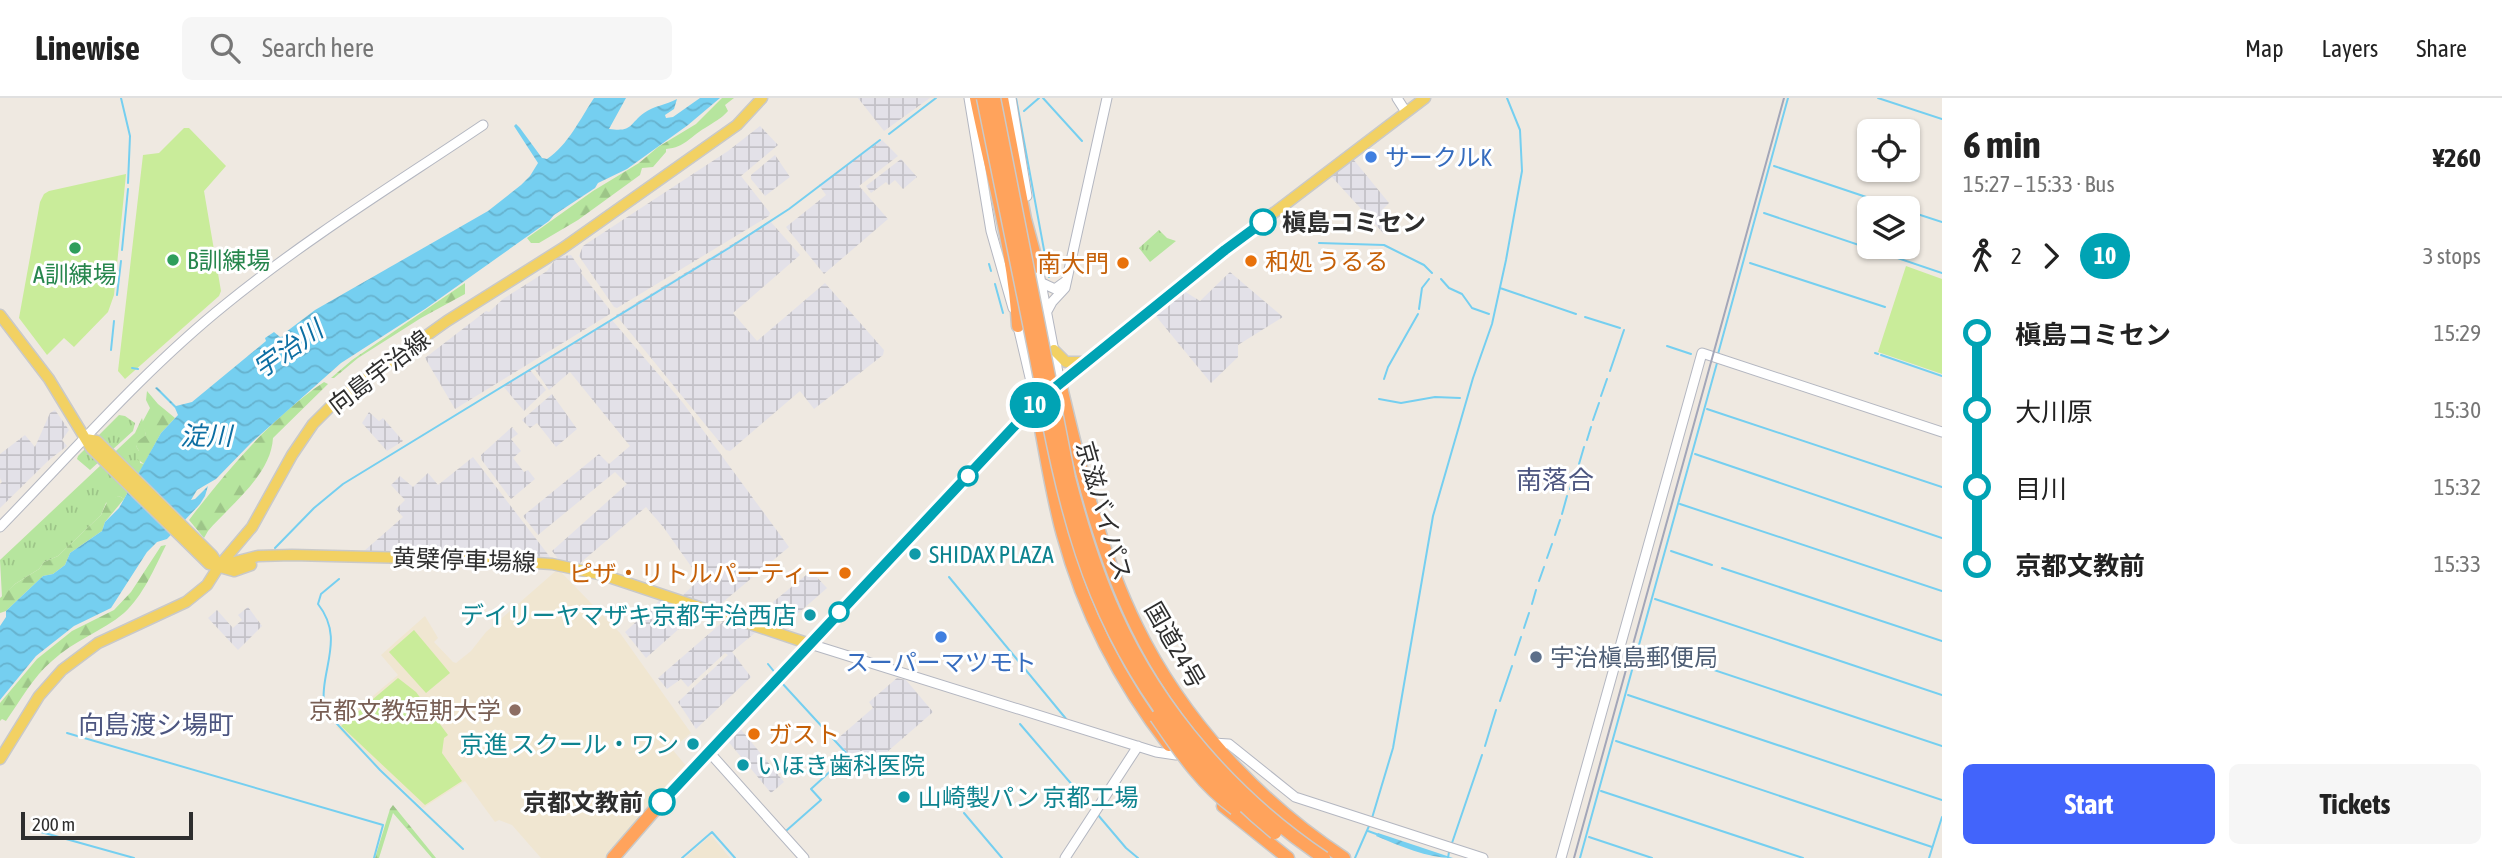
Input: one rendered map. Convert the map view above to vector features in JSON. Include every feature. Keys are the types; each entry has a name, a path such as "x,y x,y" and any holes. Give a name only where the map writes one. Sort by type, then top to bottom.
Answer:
{"highway":[{"path":"976,98 1016,301 1018,326"},
{"name":"京滋バイパス","path":"983,98 1061,480 1081,553 1101,606 1145,688 1190,748 1256,817 1309,858"},
{"name":"京滋バイパス","path":"994,98 1068,469 1084,533 1106,594 1140,663 1166,704 1191,735 1248,797 1282,827 1324,858"},
{"path":"1002,98 1025,219 1038,267"},
{"path":"613,858 778,677 1036,403 1060,383"},
{"name":"国道24号","path":"1060,383 1082,473 1105,548 1138,628 1174,691 1242,773 1281,810 1344,858"},
{"path":"1036,403 1063,537 1079,587 1105,645 1130,690 1176,755 1217,800 1288,858"},
{"path":"1013,428 1035,430 1043,441"},
{"path":"1082,473 1084,502 1091,531 1128,626 1150,663 1182,712 1223,760 1300,833 1333,858"},
{"path":"1063,537 1122,663 1178,751 1212,792 1271,839 1301,858"}],"main road":[{"name":"向島宇治線","path":"0,759 39,696 62,670 99,643 186,602 207,585 214,563 235,550 257,520 303,438 339,398 447,321 563,248 737,125 762,98"},
{"path":"1060,383 1225,250 1425,98"},
{"path":"0,315 38,364 90,442 214,563"},
{"path":"1054,350 1066,362 1087,362"},
{"path":"235,550 242,561"},
{"name":"黄檗停車場線","path":"214,563 234,570 274,556"},
{"name":"黄檗停車場線","path":"214,563 274,556 490,560 560,565 603,575 810,644"}],"street":[{"path":"970,98 994,242 1036,403"},
{"path":"1011,98 1040,282 1060,383"},
{"path":"1046,314 1052,302 1065,288 1107,98"},
{"path":"1397,98 1406,112"},
{"path":"0,527 90,442 168,355 236,296 274,267 483,125"},
{"path":"1040,282 1055,289 1067,280"},
{"path":"1562,858 1702,353 1942,432"},
{"path":"810,644 1156,752 1176,755 1215,742 1229,744 1295,797 1483,858"},
{"path":"1065,858 1139,746"},
{"path":"709,752 801,857"}],"shaded area":[{"path":"858,98 930,98 884,131"},
{"path":"760,126 778,145 741,176 770,213 769,216 617,308 614,307 579,256 583,246 728,151"},
{"path":"882,140 898,156 859,186 888,219 824,274 786,227 826,195 819,185"},
{"path":"775,155 790,177 765,196 751,179 751,175"},
{"path":"901,159 917,177 903,189 895,180 889,185 886,182 871,193 866,186"},
{"path":"1353,159 1389,203 1380,212 1392,226 1384,234 1331,176"},
{"path":"770,221 800,255 733,313 757,341 825,283 884,350 883,355 814,409 800,391 730,451 726,450 616,315"},
{"path":"571,255 581,273 610,310 610,314 455,409 425,358 486,311 489,312 503,299 547,271 557,257"},
{"path":"1230,272 1283,317 1238,345 1238,357 1211,383 1155,315 1184,291 1200,301"},
{"path":"612,320 683,403 789,547 717,607 682,596 700,579 646,507 579,564 559,560 552,551 627,484 615,472 538,535 523,516 599,454 609,464 630,446 570,372 549,390 534,368"},
{"path":"530,370 546,390 524,411 503,386"},
{"path":"552,394 577,429 556,447 537,423 530,428 522,420"},
{"path":"55,410 69,430 62,440 67,446 0,508 0,454 25,435 35,447 50,413"},
{"path":"369,412 379,421 383,418 403,441 387,451 362,423"},
{"path":"512,427 518,434 511,439 521,451 513,458 524,472 528,470 535,479 511,499 481,459 481,455"},
{"path":"473,457 550,557 364,551 403,517 396,509 405,500 391,485 400,476 413,487 428,473 438,485"},
{"name":"京都文教短期大学","path":"558,569 620,633 691,733 672,749 687,767 605,858 541,858 512,825 499,820 495,822 465,781 423,808 336,727 398,675 381,655 425,616 438,638 434,642 456,663 471,651 486,632"},
{"path":"811,571 827,588 786,624 763,623 776,606 773,602"},
{"path":"661,599 698,612 646,658 625,632"},
{"path":"248,607 262,626 238,650 208,618 217,610 233,628 242,620 238,615"},
{"path":"725,620 756,632 732,652 751,677 696,729 678,702 728,655 725,653 688,687 681,679 667,689 658,678"},
{"path":"897,678 906,680 933,712 864,772 836,740 873,708 869,702"},
{"path":"739,727 784,782 771,793 727,740"},
{"path":"711,835 730,858 685,858"}],"green space":[{"path":"722,98 734,98 725,105 728,111 725,114 683,144 666,149 653,167 642,168 640,175 578,220 539,243 531,243 527,238 593,191 639,163 658,147 696,124"},
{"name":"B訓練場","path":"184,128 189,128 226,166 204,191 221,291 219,296 125,379 118,371 143,155 159,153"},
{"name":"A訓練場","path":"126,174 114,295 108,312 74,347 64,338 47,355 19,318 40,202 49,191"},
{"path":"1159,230 1167,238 1176,241 1150,262 1139,248"},
{"path":"1906,266 1942,279 1942,374 1878,352"},
{"path":"465,283 465,294 421,318 331,378 352,360"},
{"path":"324,382 328,384 273,438 271,452 258,477 204,538 189,520 268,428"},
{"path":"147,391 175,418 161,433 144,464 136,458 139,451 136,446 146,435 142,423 150,408 146,400"},
{"path":"119,415 135,423 133,431 90,470 77,459 78,456"},
{"path":"142,418 146,435 136,446 140,463 144,464 124,499 119,496 106,503 101,515 58,556 44,562 39,569 15,584 2,597 0,560 135,433"},
{"path":"119,496 124,499 105,522 102,531 70,553 65,565 53,574 43,576 6,611 0,613 0,598 15,584 39,569 44,562 58,556 101,515 108,500"},
{"path":"166,545 148,581 131,606 45,667 6,721 0,721 0,703 37,659 72,631 114,610 131,592 161,546"},
{"path":"414,630 450,673 426,693 389,652"},
{"path":"398,678 416,692 448,735 444,738 442,753 462,781 425,805 341,726"},
{"path":"393,805 436,858 432,858 393,813 379,858 375,858"}],"water":[{"name":"淀川","path":"594,98 626,98 609,129 617,130 629,127 648,111 677,99 674,109 665,115 666,118 673,117 700,98 720,98 627,169 598,183 595,188 425,309 341,363 251,443 216,479 197,490 191,500 208,486 200,504 167,539 157,542 147,552 111,608 74,626 36,656 0,700 0,626 6,617 6,611 43,576 53,574 65,565 70,553 102,531 105,522 119,508 161,433 178,415 175,408 155,388 176,406 192,402 274,332 280,337 287,336 286,332 315,310 488,211 521,185 538,163 514,126 516,124 520,128 542,158 547,159 567,139"},
{"path":"1378,833 1453,858 1414,851 1376,836"}],"waterway":[{"path":"121,98 130,136 128,183"},
{"path":"889,134 936,98"},
{"path":"1016,98 1049,277"},
{"path":"1024,111 1039,98"},
{"path":"1043,98 1082,141"},
{"path":"1372,818 1393,748 1433,516 1473,378 1492,324 1506,260 1522,171 1520,130 1507,98"},
{"path":"1718,354 1788,98"},
{"path":"1878,98 1942,119"},
{"path":"275,548 314,508 343,484 729,248 789,209 880,140"},
{"path":"1774,166 1863,196"},
{"path":"122,250 128,189"},
{"path":"1764,213 1942,273"},
{"path":"1920,215 1942,222"},
{"path":"1319,243 1384,245 1424,265 1432,273"},
{"path":"117,295 121,261"},
{"path":"1750,263 1885,307"},
{"path":"989,264 991,271"},
{"path":"1419,309 1422,288 1429,279"},
{"path":"1441,279 1449,288 1462,294 1472,308 1489,314"},
{"path":"995,284 1003,313"},
{"path":"1500,288 1576,314"},
{"path":"1384,379 1418,314"},
{"path":"1585,317 1620,328"},
{"path":"111,350 114,321"},
{"path":"1610,371 1624,330"},
{"path":"1667,346 1691,354"},
{"path":"1881,355 1942,376"},
{"path":"1580,858 1717,363"},
{"path":"132,368 138,369"},
{"path":"1601,396 1607,379"},
{"path":"1379,399 1401,403 1435,397 1460,398"},
{"path":"1593,420 1599,403"},
{"path":"1707,409 1942,487"},
{"path":"1587,440 1591,427"},
{"path":"1579,464 1584,447"},
{"path":"1695,454 1942,538"},
{"path":"1570,489 1576,471"},
{"path":"1562,514 1567,496"},
{"path":"1680,504 1942,591"},
{"path":"1555,535 1560,520"},
{"path":"1547,558 1552,544"},
{"path":"1671,551 1712,565"},
{"path":"1539,581 1544,567"},
{"path":"1722,568 1942,641"},
{"path":"949,577 1067,720"},
{"path":"339,579 321,594 318,604 326,618 331,644 325,683 325,711 380,770 463,849"},
{"path":"1532,604 1536,590"},
{"path":"1655,599 1942,695"},
{"path":"1524,628 1529,613"},
{"path":"1515,655 1521,637"},
{"path":"1645,647 1942,746"},
{"path":"768,664 776,674"},
{"path":"1500,701 1512,666"},
{"path":"781,682 848,755 811,789 821,800 787,830"},
{"path":"1628,695 1942,800"},
{"path":"1485,746 1496,710"},
{"path":"1020,724 1092,808"},
{"path":"67,733 383,825 374,858"},
{"path":"1616,741 1932,847"},
{"path":"1452,843 1482,755"},
{"path":"1601,791 1803,858"},
{"path":"964,813 1002,858"},
{"path":"1098,815 1138,858"},
{"path":"1929,858 1942,817"},
{"path":"1355,858 1369,826"},
{"path":"1368,831 1379,835"},
{"path":"41,832 134,858"},
{"path":"682,858 712,832 735,858"},
{"path":"1589,837 1652,858"},
{"path":"1448,858 1449,852"}],"railway":[{"path":"1574,858 1784,98"}],"bus line":[{"name":"10","path":"662,802 1036,403 1263,222"}],"place":[{"name":"サークルK","path":"1371,157"},
{"name":"槇島コミセン","path":"1263,222"},
{"name":"A訓練場","path":"75,248"},
{"name":"B訓練場","path":"173,260"},
{"name":"和処 うるる","path":"1251,261"},
{"name":"南大門","path":"1123,263"},
{"name":"SHIDAX PLAZA","path":"915,554"},
{"name":"ピザ・リトルパーティー","path":"845,573"},
{"name":"デイリーヤマザキ京都宇治西店","path":"810,615"},
{"name":"スーパーマツモト","path":"941,637"},
{"name":"宇治槇島郵便局","path":"1536,657"},
{"name":"京都文教短期大学","path":"515,710"},
{"name":"ガスト","path":"754,734"},
{"name":"京進 スクール・ワン","path":"693,744"},
{"name":"いほき歯科医院","path":"743,765"},
{"name":"山崎製パン 京都工場","path":"904,797"},
{"name":"京都文教前","path":"662,802"}],"district":[{"name":"南落合","path":"1555,480"},
{"name":"向島渡シ場町","path":"156,725"}],"water label":[{"name":"宇治川","path":"288,349"}]}
